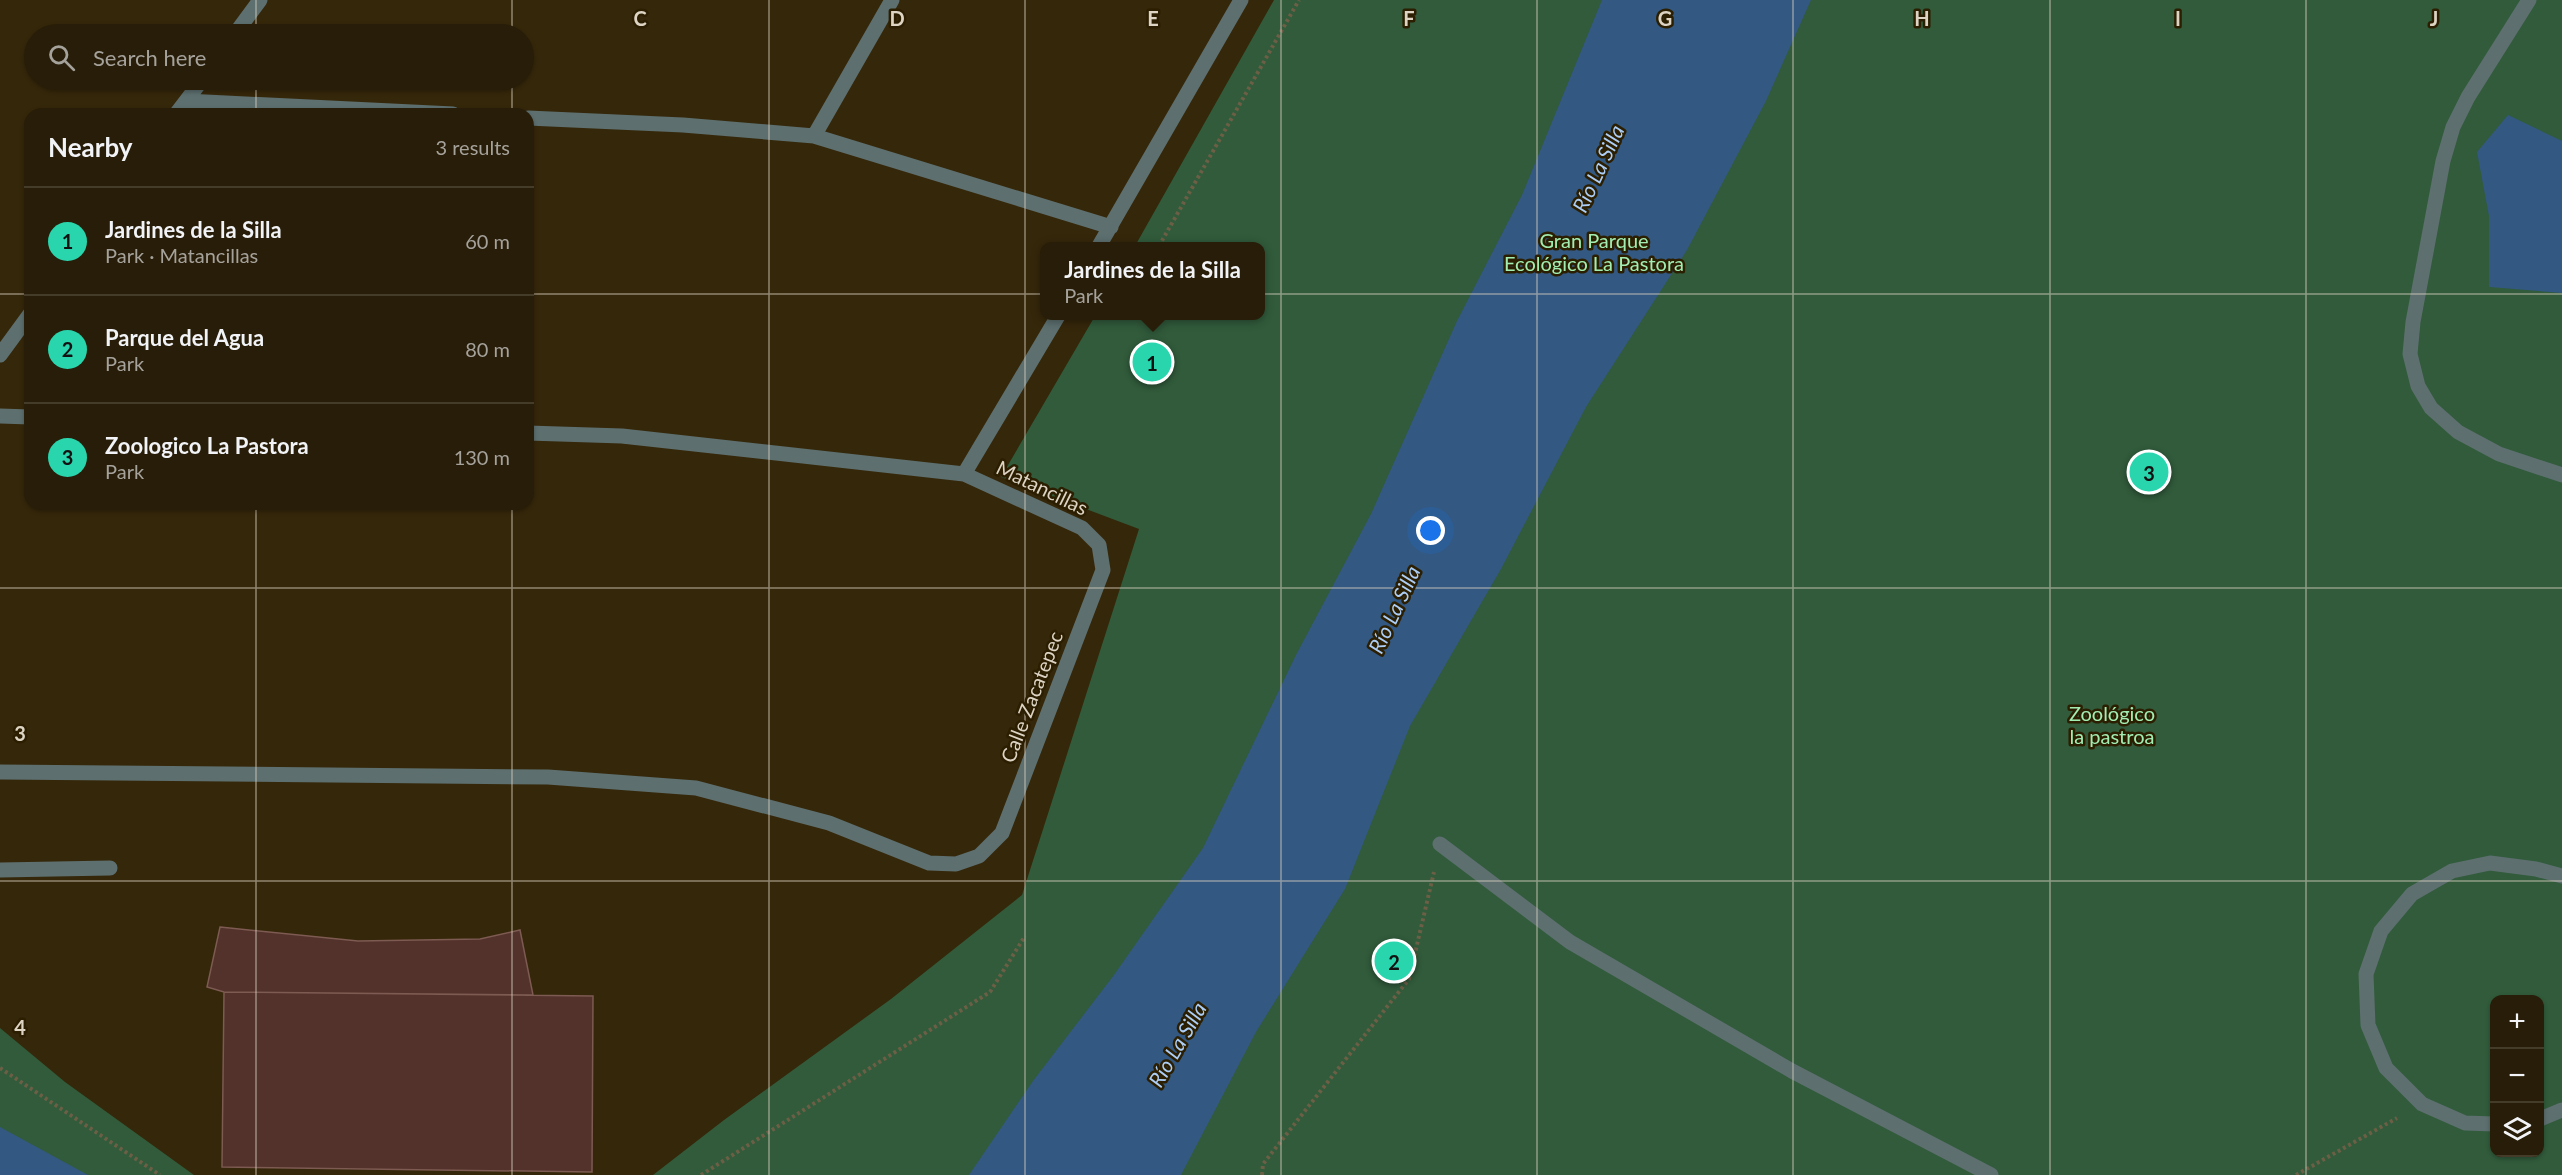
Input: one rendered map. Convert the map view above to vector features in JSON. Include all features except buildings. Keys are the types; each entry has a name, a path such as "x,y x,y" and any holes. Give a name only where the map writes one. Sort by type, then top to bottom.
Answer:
{"street":[{"path":"242,24 260,0"},
{"path":"813,136 892,0"},
{"path":"1102,242 1241,0"},
{"path":"2529,0 2468,97 2452,128 2443,161 2413,322 2410,354 2418,386 2431,408 2458,432 2499,454 2562,475"},
{"path":"181,108 194,90"},
{"path":"186,101 330,108"},
{"path":"534,118 683,125 813,136 1111,227"},
{"path":"964,474 1055,320"},
{"path":"0,355 24,322"},
{"path":"0,416 24,417"},
{"name":"Matancillas","path":"534,433 622,436 964,474 1082,528 1099,545"},
{"name":"Calle Zacatepec","path":"0,772 548,777 696,788 829,823 929,863 956,864 979,856 1002,833 1103,570 1099,545"},
{"path":"1440,844 1570,942 1792,1071 1991,1175"},
{"path":"2490,1124 2465,1124 2422,1104 2386,1068 2368,1025 2366,974 2381,931 2412,894 2452,871 2490,863 2536,868 2562,876"},
{"path":"0,870 110,868"},
{"path":"2544,1117 2562,1110"}],"path":[{"path":"1161,242 1299,0"},
{"path":"1262,1175 1263,1164 1409,979 1440,844"},
{"path":"701,1175 990,992 1025,936"},
{"path":"0,1068 160,1175"},
{"path":"2296,1175 2422,1104"}],"green space":[{"path":"1274,0 2562,0 2562,1175 653,1175 724,1120 891,999 1022,895 1139,529 1001,477 1093,320 1265,320 1265,242 1137,242"},
{"path":"0,1028 65,1082 194,1175 0,1175"}],"water":[{"name":"Río La Silla","path":"1602,0 1811,0 1766,101 1687,250 1586,407 1501,569 1410,726 1345,889 1256,1032 1181,1175 969,1175 1033,1081 1114,975 1203,848 1296,655 1371,514 1457,321 1522,195"},
{"path":"2508,115 2562,141 2562,293 2489,287 2489,216 2477,152"},
{"path":"0,1127 88,1175 0,1175"}],"place":[{"name":"Jardines de la Silla","path":"1152,362"},
{"name":"Zoologico La Pastora","path":"2149,472"},
{"name":"Parque del Agua","path":"1394,961"}],"park label":[{"name":"Gran Parque Ecológico La Pastora","path":"1594,252"},
{"name":"Zoológico la pastroa","path":"2112,726"}]}
